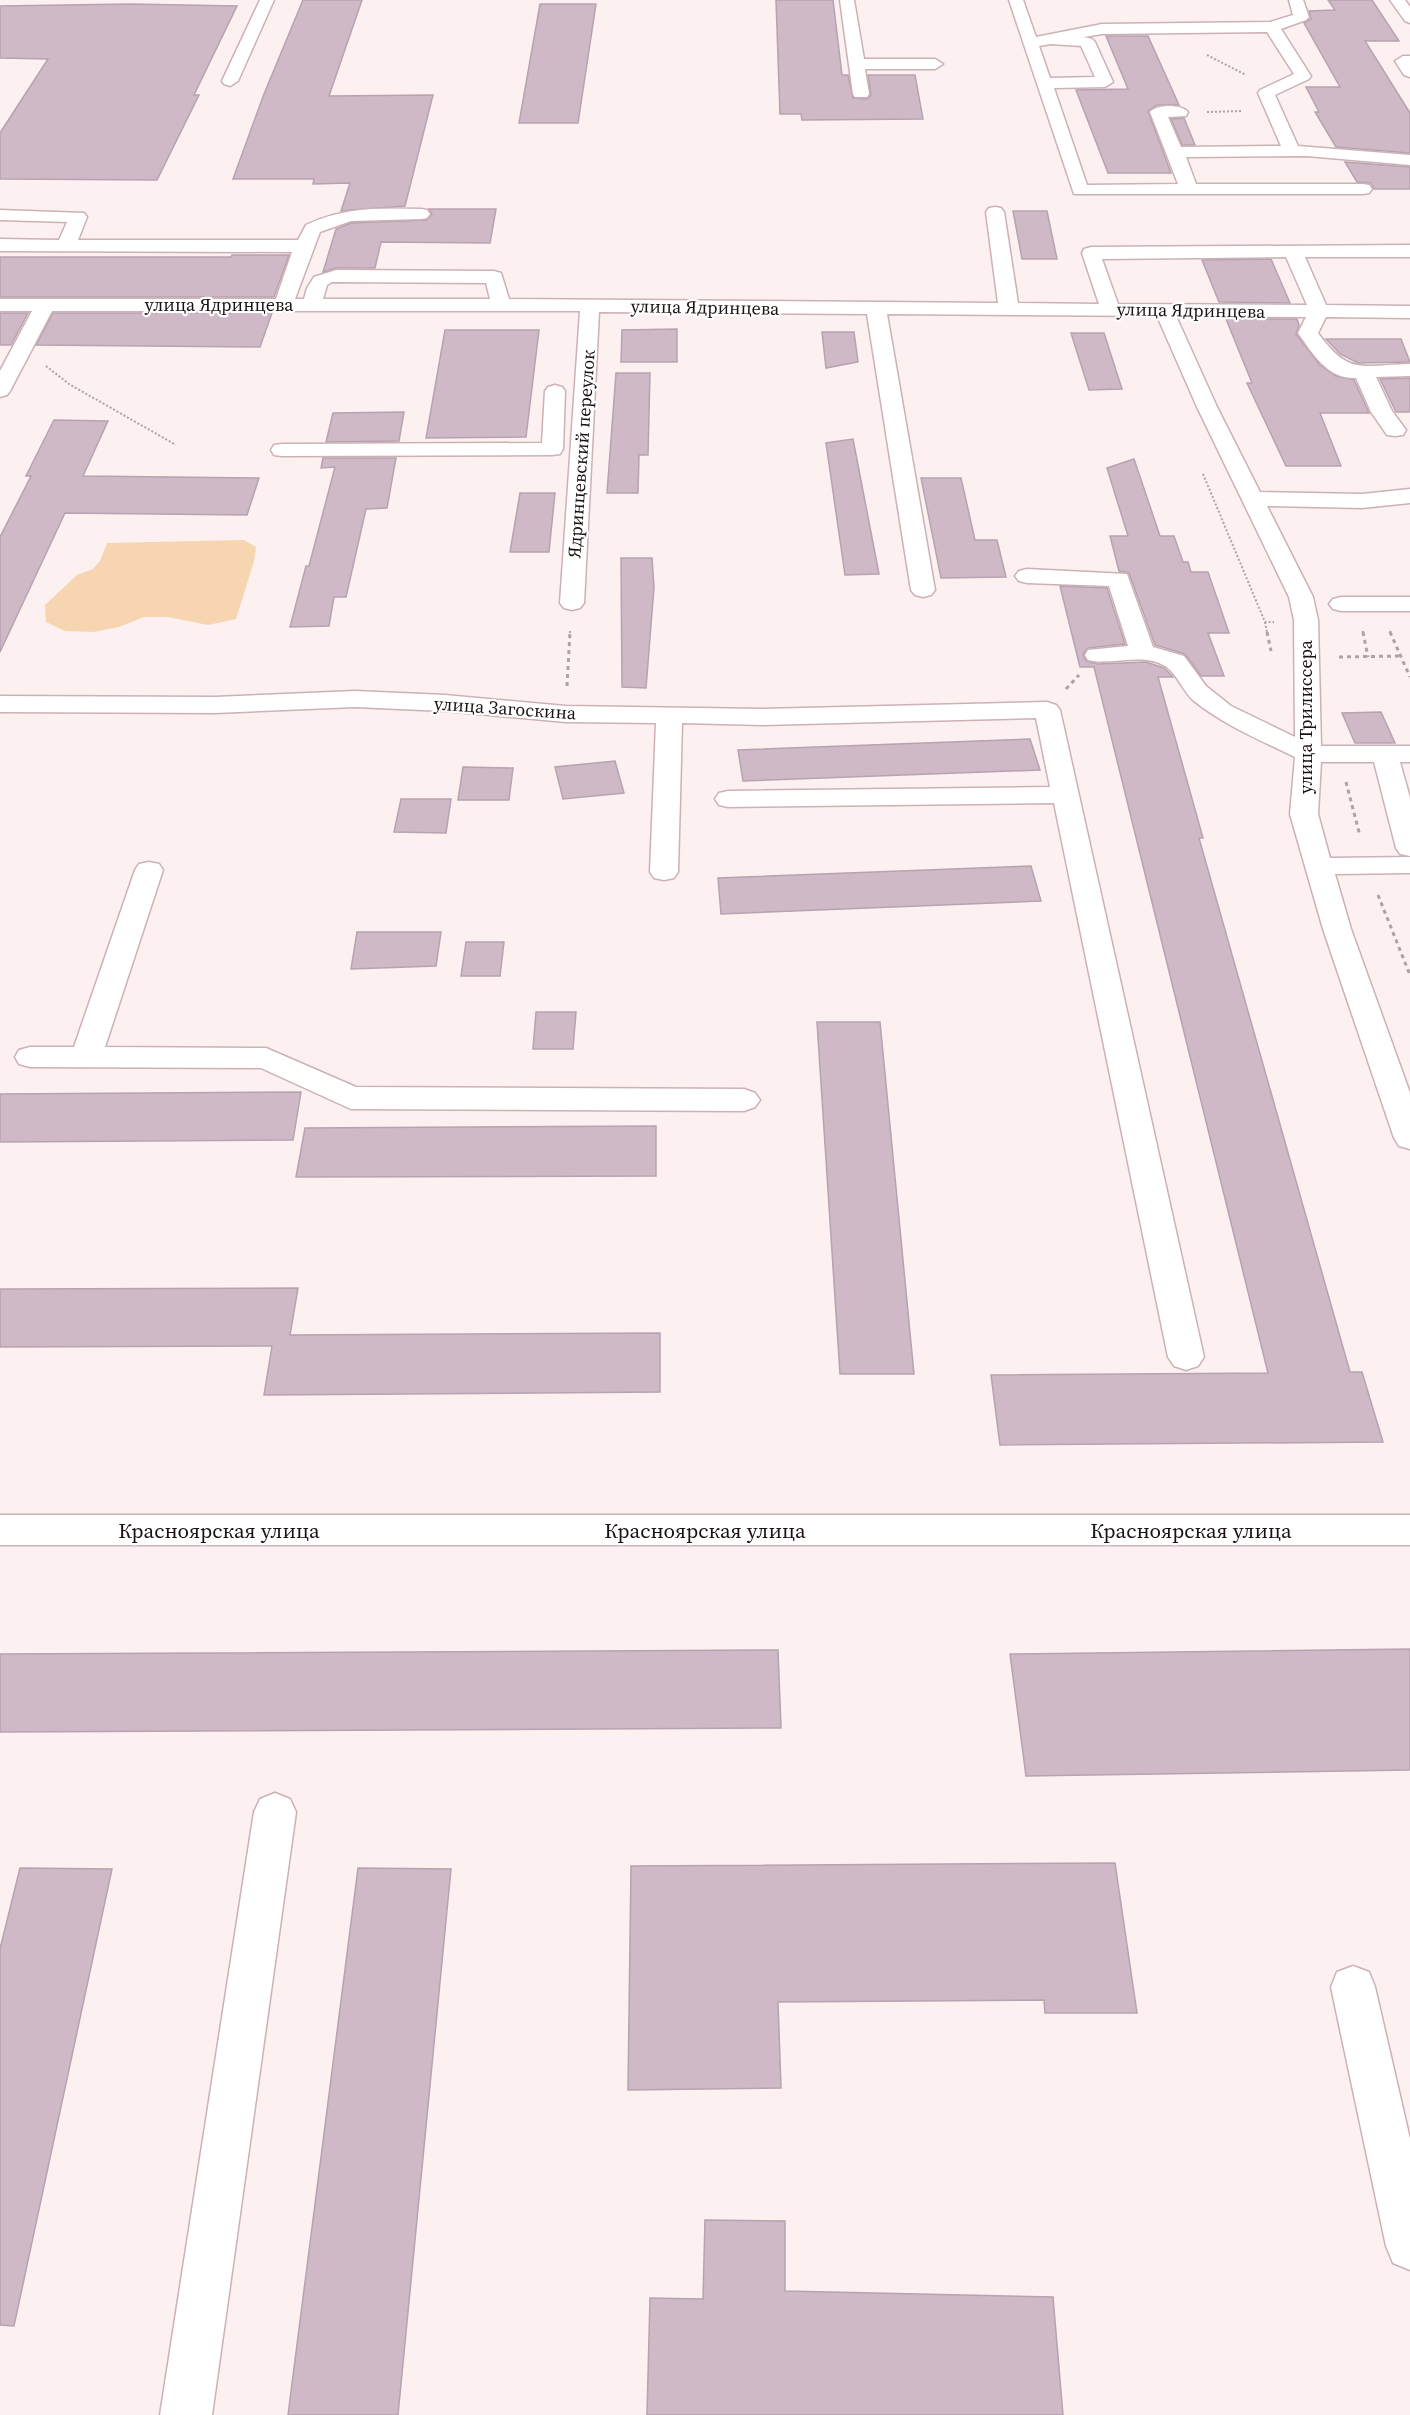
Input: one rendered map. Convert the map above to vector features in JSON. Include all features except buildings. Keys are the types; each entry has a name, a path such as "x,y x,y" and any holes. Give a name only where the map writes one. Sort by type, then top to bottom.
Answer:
{"street":[{"path":"230,81 267,0"},
{"path":"847,0 861,94"},
{"path":"1016,0 1080,190 1363,189"},
{"path":"1031,43 1102,28 1272,27 1301,18 1296,0"},
{"path":"1397,0 1410,18"},
{"path":"1272,27 1303,76 1266,93 1292,151"},
{"path":"1044,83 1105,82 1087,42 1050,39"},
{"path":"1410,61 1402,61 1410,72"},
{"path":"857,64 935,64"},
{"path":"1180,112 1158,112 1189,189"},
{"path":"1175,152 1324,150 1384,160 1410,160"},
{"path":"995,212 1009,309"},
{"path":"284,304 304,246 312,230 339,218 361,214 421,214"},
{"path":"0,215 78,217 66,245"},
{"path":"0,245 304,246"},
{"path":"1293,251 1319,311 1308,333 1325,357 1346,372 1410,370"},
{"path":"1110,309 1091,253 1410,251"},
{"path":"312,304 318,284 324,277 336,276 494,277 501,305"},
{"name":"улица Ядринцева","path":"0,304 501,305 1410,312"},
{"path":"0,391 45,305"},
{"name":"Ядринцевский переулок","path":"572,603 590,306"},
{"path":"876,309 923,590"},
{"name":"улица Трилиссера","path":"1164,310 1207,407 1301,597 1306,620 1308,754 1304,814 1337,928 1410,1138"},
{"path":"1311,375 1338,366"},
{"path":"1363,371 1382,412 1395,430"},
{"path":"282,450 552,449 555,391"},
{"path":"1253,499 1362,501 1410,496"},
{"path":"1027,576 1119,579 1142,652"},
{"path":"1341,604 1410,604"},
{"path":"1098,656 1142,652 1175,661 1197,691 1222,711 1308,754 1397,754 1410,848"},
{"name":"улица Загоскина","path":"0,704 215,705 355,699 445,703 566,714 763,717 1047,710"},
{"path":"1047,710 1186,1358"},
{"path":"664,872 669,716"},
{"path":"728,799 1065,795"},
{"path":"1319,866 1410,865"},
{"path":"86,1057 149,870"},
{"path":"30,1057 266,1058 351,1098 744,1100"},
{"name":"Красноярская улица","path":"0,1530 1410,1530"},
{"path":"186,2415 274,1812"},
{"path":"1353,1987 1410,2246"}],"path":[{"path":"1206,55 1274,90"},
{"path":"41,363 69,384 176,445"},
{"path":"566,714 572,603"},
{"path":"1362,626 1368,657"},
{"path":"1389,629 1410,677"},
{"path":"1047,710 1098,656"},
{"path":"1329,657 1401,656"},
{"path":"1338,754 1375,888 1410,975"}],"shaded area":[{"path":"244,540 256,547 254,561 236,619 208,625 168,617 144,617 119,627 93,632 65,631 46,622 45,605 77,575 93,569 100,561 107,543"}]}
